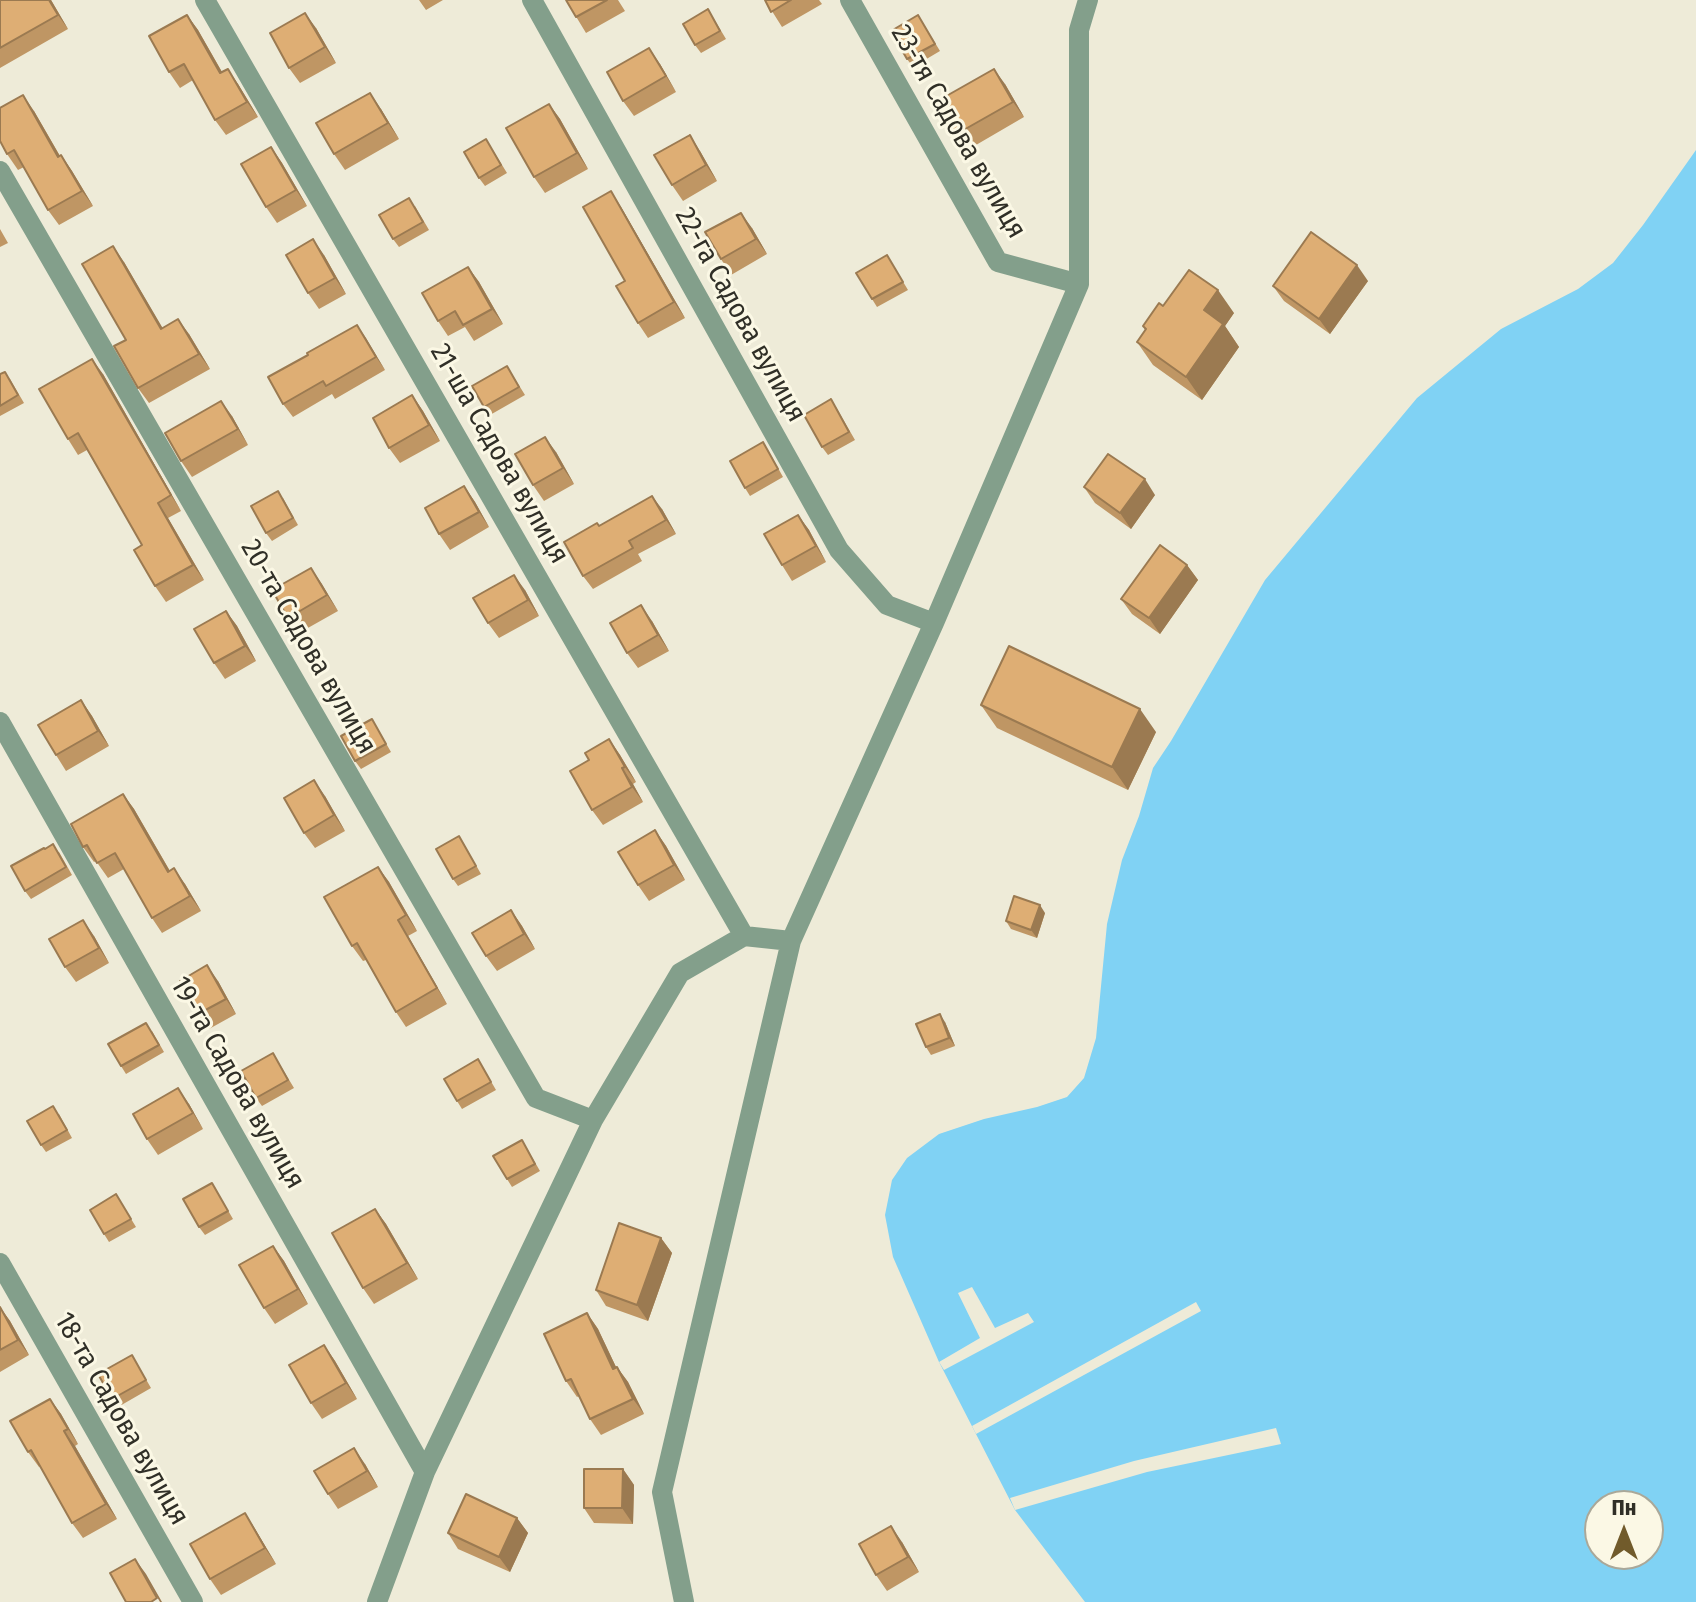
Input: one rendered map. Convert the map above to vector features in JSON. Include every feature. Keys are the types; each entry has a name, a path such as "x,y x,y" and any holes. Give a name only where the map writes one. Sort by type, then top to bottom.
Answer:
{"street":[{"name":"21-ша Садова вулиця","path":"205,0 744,936"},
{"name":"22-га Садова вулиця","path":"532,0 839,550 887,605 934,623"},
{"name":"23-тя Садова вулиця","path":"850,0 998,262 1079,284"},
{"path":"684,1602 662,1492 791,941 934,623 1079,284 1079,30 1088,0"},
{"name":"20-та Садова вулиця","path":"0,171 536,1098 593,1120"},
{"name":"19-та Садова вулиця","path":"0,722 425,1472"},
{"path":"377,1602 425,1472 593,1120 680,973 744,936 791,941"},
{"name":"18-та Садова вулиця","path":"0,1263 193,1602"}],"water":[{"path":"1696,150 1696,1602 1085,1602 1015,1510 939,1362 893,1257 885,1215 892,1180 907,1158 939,1134 1067,1097 1084,1078 1096,1038 1107,924 1122,860 1153,768 1265,580 1417,398 1501,329 1578,289 1613,263"}],"pier":[{"path":"972,1287 995,1328 1028,1313 1034,1322 944,1370 939,1362 980,1338 958,1293"},
{"path":"1196,1302 1201,1311 976,1434 972,1426"},
{"path":"1276,1428 1281,1444 1147,1472 1015,1510 1010,1498 1134,1461"}],"building":[{"path":"0,0 49,0 58,15 0,48"},
{"path":"566,0 607,0 576,17"},
{"path":"765,0 791,0 771,12"},
{"path":"708,9 720,31 695,45 683,24"},
{"path":"305,13 325,47 289,68 270,33"},
{"path":"187,15 220,73 228,69 247,102 215,120 184,64 169,72 149,36"},
{"path":"918,15 935,44 907,59 891,31"},
{"path":"649,48 666,76 623,101 607,72"},
{"path":"994,69 1013,102 953,136 934,103"},
{"path":"370,93 388,123 334,154 316,123"},
{"path":"23,95 58,157 61,155 82,191 48,210 14,150 7,154 0,141 0,108"},
{"path":"549,104 577,153 534,177 506,128"},
{"path":"690,135 706,165 672,185 654,155"},
{"path":"486,139 501,165 479,178 464,152"},
{"path":"271,147 296,190 266,207 241,164"},
{"path":"611,191 674,302 638,323 616,286 625,281 583,207"},
{"path":"409,198 423,222 393,239 379,215"},
{"path":"741,213 756,239 721,259 705,232"},
{"path":"1311,232 1357,265 1319,319 1273,286"},
{"path":"313,239 335,278 308,293 286,255"},
{"path":"113,246 161,329 178,319 199,354 138,388 114,346 126,340 82,264"},
{"path":"887,255 903,282 872,299 856,273"},
{"path":"468,267 492,309 463,325 455,311 438,321 422,293"},
{"path":"1189,270 1218,290 1204,310 1223,324 1186,377 1137,342 1146,329 1143,326 1159,303 1163,306"},
{"path":"357,325 376,357 326,386 323,381 283,404 268,377"},
{"path":"92,359 171,495 158,503 193,565 155,586 134,550 142,545 78,433 68,439 39,389"},
{"path":"507,366 519,387 484,407 472,386"},
{"path":"5,372 18,395 0,406 0,374"},
{"path":"412,395 429,425 389,448 373,418"},
{"path":"831,399 849,432 822,447 804,415"},
{"path":"221,401 238,429 181,461 165,433"},
{"path":"545,437 563,468 533,485 515,454"},
{"path":"763,442 778,469 745,488 730,461"},
{"path":"1108,454 1145,479 1120,513 1084,487"},
{"path":"464,486 479,512 439,534 425,508"},
{"path":"278,491 293,518 266,533 251,506"},
{"path":"652,496 666,520 629,541 633,548 583,576 564,542"},
{"path":"798,515 816,546 782,565 764,534"},
{"path":"1160,545 1187,565 1149,618 1121,599"},
{"path":"311,568 327,595 288,618 272,590"},
{"path":"514,575 528,600 488,623 473,598"},
{"path":"641,605 658,635 627,653 610,623"},
{"path":"226,611 245,646 214,663 194,629"},
{"path":"1009,646 1140,709 1112,767 981,705"},
{"path":"81,700 98,731 56,755 38,725"},
{"path":"372,719 386,744 355,761 341,736"},
{"path":"609,739 632,787 592,810 570,771 589,760 585,753"},
{"path":"314,780 334,815 304,833 284,798"},
{"path":"123,794 168,872 174,868 190,896 152,918 115,853 97,863 87,845 83,847 71,824"},
{"path":"655,830 674,865 638,885 618,852"},
{"path":"459,836 476,866 453,879 436,849"},
{"path":"53,844 66,867 25,891 11,866"},
{"path":"378,867 406,915 398,920 437,988 396,1012 357,943 352,946 324,897"},
{"path":"1014,896 1040,905 1031,930 1006,921"},
{"path":"511,910 524,934 486,956 472,933"},
{"path":"83,920 99,948 65,967 49,939"},
{"path":"207,965 226,999 198,1014 180,981"},
{"path":"940,1014 949,1038 926,1047 916,1024"},
{"path":"146,1023 159,1045 121,1066 108,1044"},
{"path":"273,1053 288,1080 256,1098 241,1071"},
{"path":"478,1059 491,1082 457,1101 444,1079"},
{"path":"178,1088 193,1113 147,1139 133,1114"},
{"path":"53,1106 67,1130 41,1145 27,1121"},
{"path":"522,1140 535,1164 507,1179 493,1156"},
{"path":"212,1183 228,1211 199,1227 183,1199"},
{"path":"116,1194 131,1219 104,1234 90,1210"},
{"path":"375,1209 407,1263 363,1288 332,1233"},
{"path":"619,1223 661,1238 637,1305 596,1290"},
{"path":"273,1246 298,1289 264,1308 239,1265"},
{"path":"0,1307 18,1340 0,1350"},
{"path":"587,1313 613,1369 617,1367 633,1399 590,1419 571,1379 566,1381 544,1334"},
{"path":"324,1345 346,1383 311,1403 289,1365"},
{"path":"132,1355 146,1380 112,1399 98,1374"},
{"path":"50,1399 68,1429 64,1431 106,1504 72,1523 31,1450 28,1452 10,1421"},
{"path":"354,1448 367,1471 328,1494 314,1471"},
{"path":"584,1469 623,1469 622,1508 584,1508"},
{"path":"466,1494 517,1518 499,1557 448,1533"},
{"path":"245,1513 265,1548 210,1579 190,1544"},
{"path":"891,1526 908,1557 876,1575 859,1544"},
{"path":"135,1559 157,1598 151,1602 126,1602 110,1573"}]}
